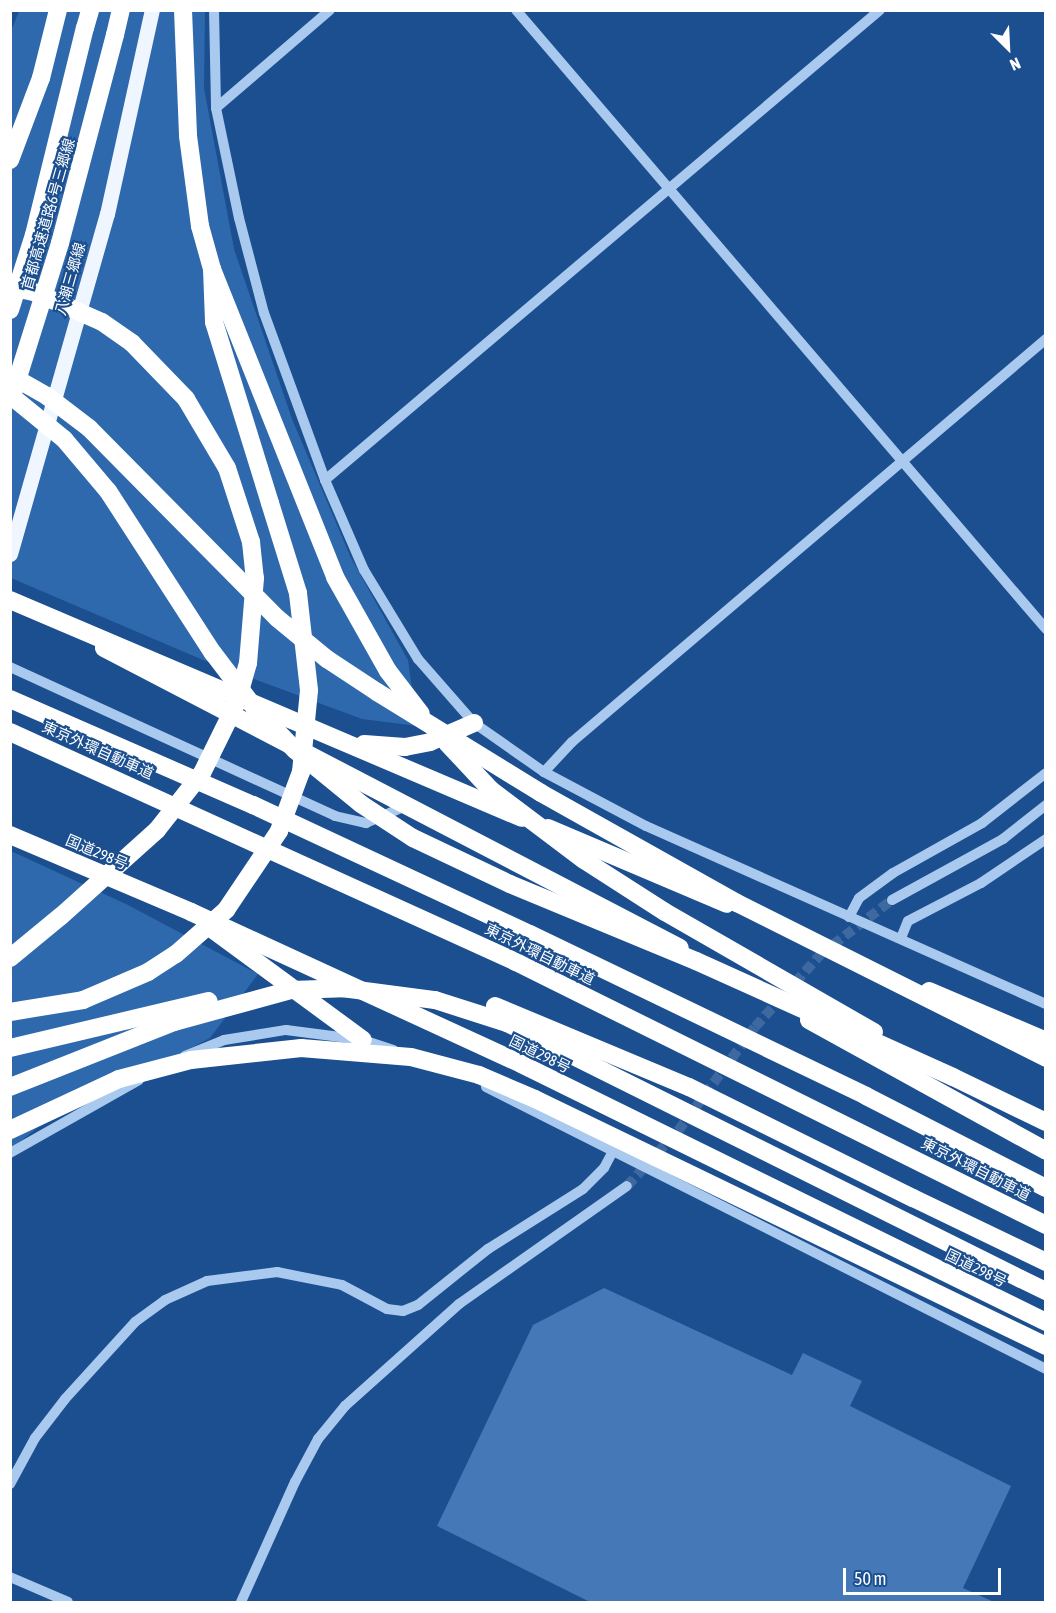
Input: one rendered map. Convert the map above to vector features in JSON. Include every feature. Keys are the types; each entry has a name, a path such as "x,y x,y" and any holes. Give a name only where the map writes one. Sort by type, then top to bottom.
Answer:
{"highway":[{"path":"10,160 41,78 58,10"},
{"name":"首都高速道路6号三郷線","path":"10,402 60,243 121,10"},
{"path":"183,10 191,158 200,226 212,269 335,577 388,671 446,743 491,790 584,860 665,912 953,1077"},
{"name":"首都高速道路6号三郷線","path":"10,310 34,235 88,19"},
{"path":"10,1012 72,1003 116,987 148,972 202,933 226,910 264,859 292,802 301,772 309,690 298,593 214,322 212,269"},
{"path":"10,286 34,292 102,322 132,343 186,399 227,468 251,542 255,578 248,663 237,702 202,773 157,830 128,859 10,958"},
{"path":"10,375 68,410 89,428 277,618 327,659 377,692 541,793 737,903 1046,1058"},
{"path":"10,395 64,439 108,491 213,653 255,708 295,750 360,804 413,838 481,870 953,1077 1046,1122"},
{"path":"10,600 1046,1041"},
{"path":"64,622 129,664 409,805 646,929 1046,1151"},
{"name":"東京外環自動車道","path":"10,699 253,805 530,934 866,1096 1046,1188"},
{"path":"333,737 405,747 430,742 474,723"},
{"name":"東京外環自動車道","path":"10,732 516,962 1046,1225"},
{"name":"国道298号","path":"10,835 191,912 521,1064 1046,1322"},
{"path":"191,912 251,962 363,1040"},
{"path":"342,988 435,1000 507,1023 1046,1291"},
{"path":"10,1048 185,1005 291,990 386,988 462,998 539,1022 689,1088 1046,1262"},
{"path":"10,1087 174,1022 291,990"},
{"path":"10,1130 119,1078 191,1060 301,1048 411,1057 479,1075 535,1099 1046,1346"}],"main road":[{"name":"八潮三郷線","path":"10,554 107,214 152,10"}],"street":[{"path":"214,10 216,108 239,219 264,313 325,480 364,570 412,649 474,723 544,772 646,826 1046,1004"},
{"path":"216,108 330,10"},
{"path":"516,10 902,463 1046,628"},
{"path":"325,480 880,10"},
{"path":"544,772 581,735 1046,339"},
{"path":"10,667 335,816 366,823 409,805"},
{"path":"849,917 859,898 982,823 1046,773"},
{"path":"892,900 1003,839 1046,805"},
{"path":"901,938 908,921 981,883 1046,839"},
{"path":"10,1153 134,1082 224,1040 286,1030 363,1040 484,1086 612,1153 1046,1369"},
{"path":"10,1484 35,1438 84,1376 135,1322 165,1300 207,1281 278,1272 342,1285 387,1309 404,1311 418,1305 488,1249 583,1189 604,1168 612,1153"},
{"path":"241,1602 295,1482 318,1440 345,1406 459,1305 627,1186"},
{"path":"10,1577 68,1602"}],"shaded area":[{"path":"19,11 205,11 204,88 234,249 292,419 351,558 408,660 417,726 362,719 203,660 11,578 11,31"},
{"path":"11,851 128,905 258,974 210,1038 37,1128 11,1149"}],"building":[{"path":"604,1288 792,1375 803,1353 862,1381 850,1406 1011,1486 963,1588 994,1602 590,1602 437,1526 533,1325"}],"tunnel":[{"path":"627,1186 678,1131 755,1027 821,954 892,900"}]}
